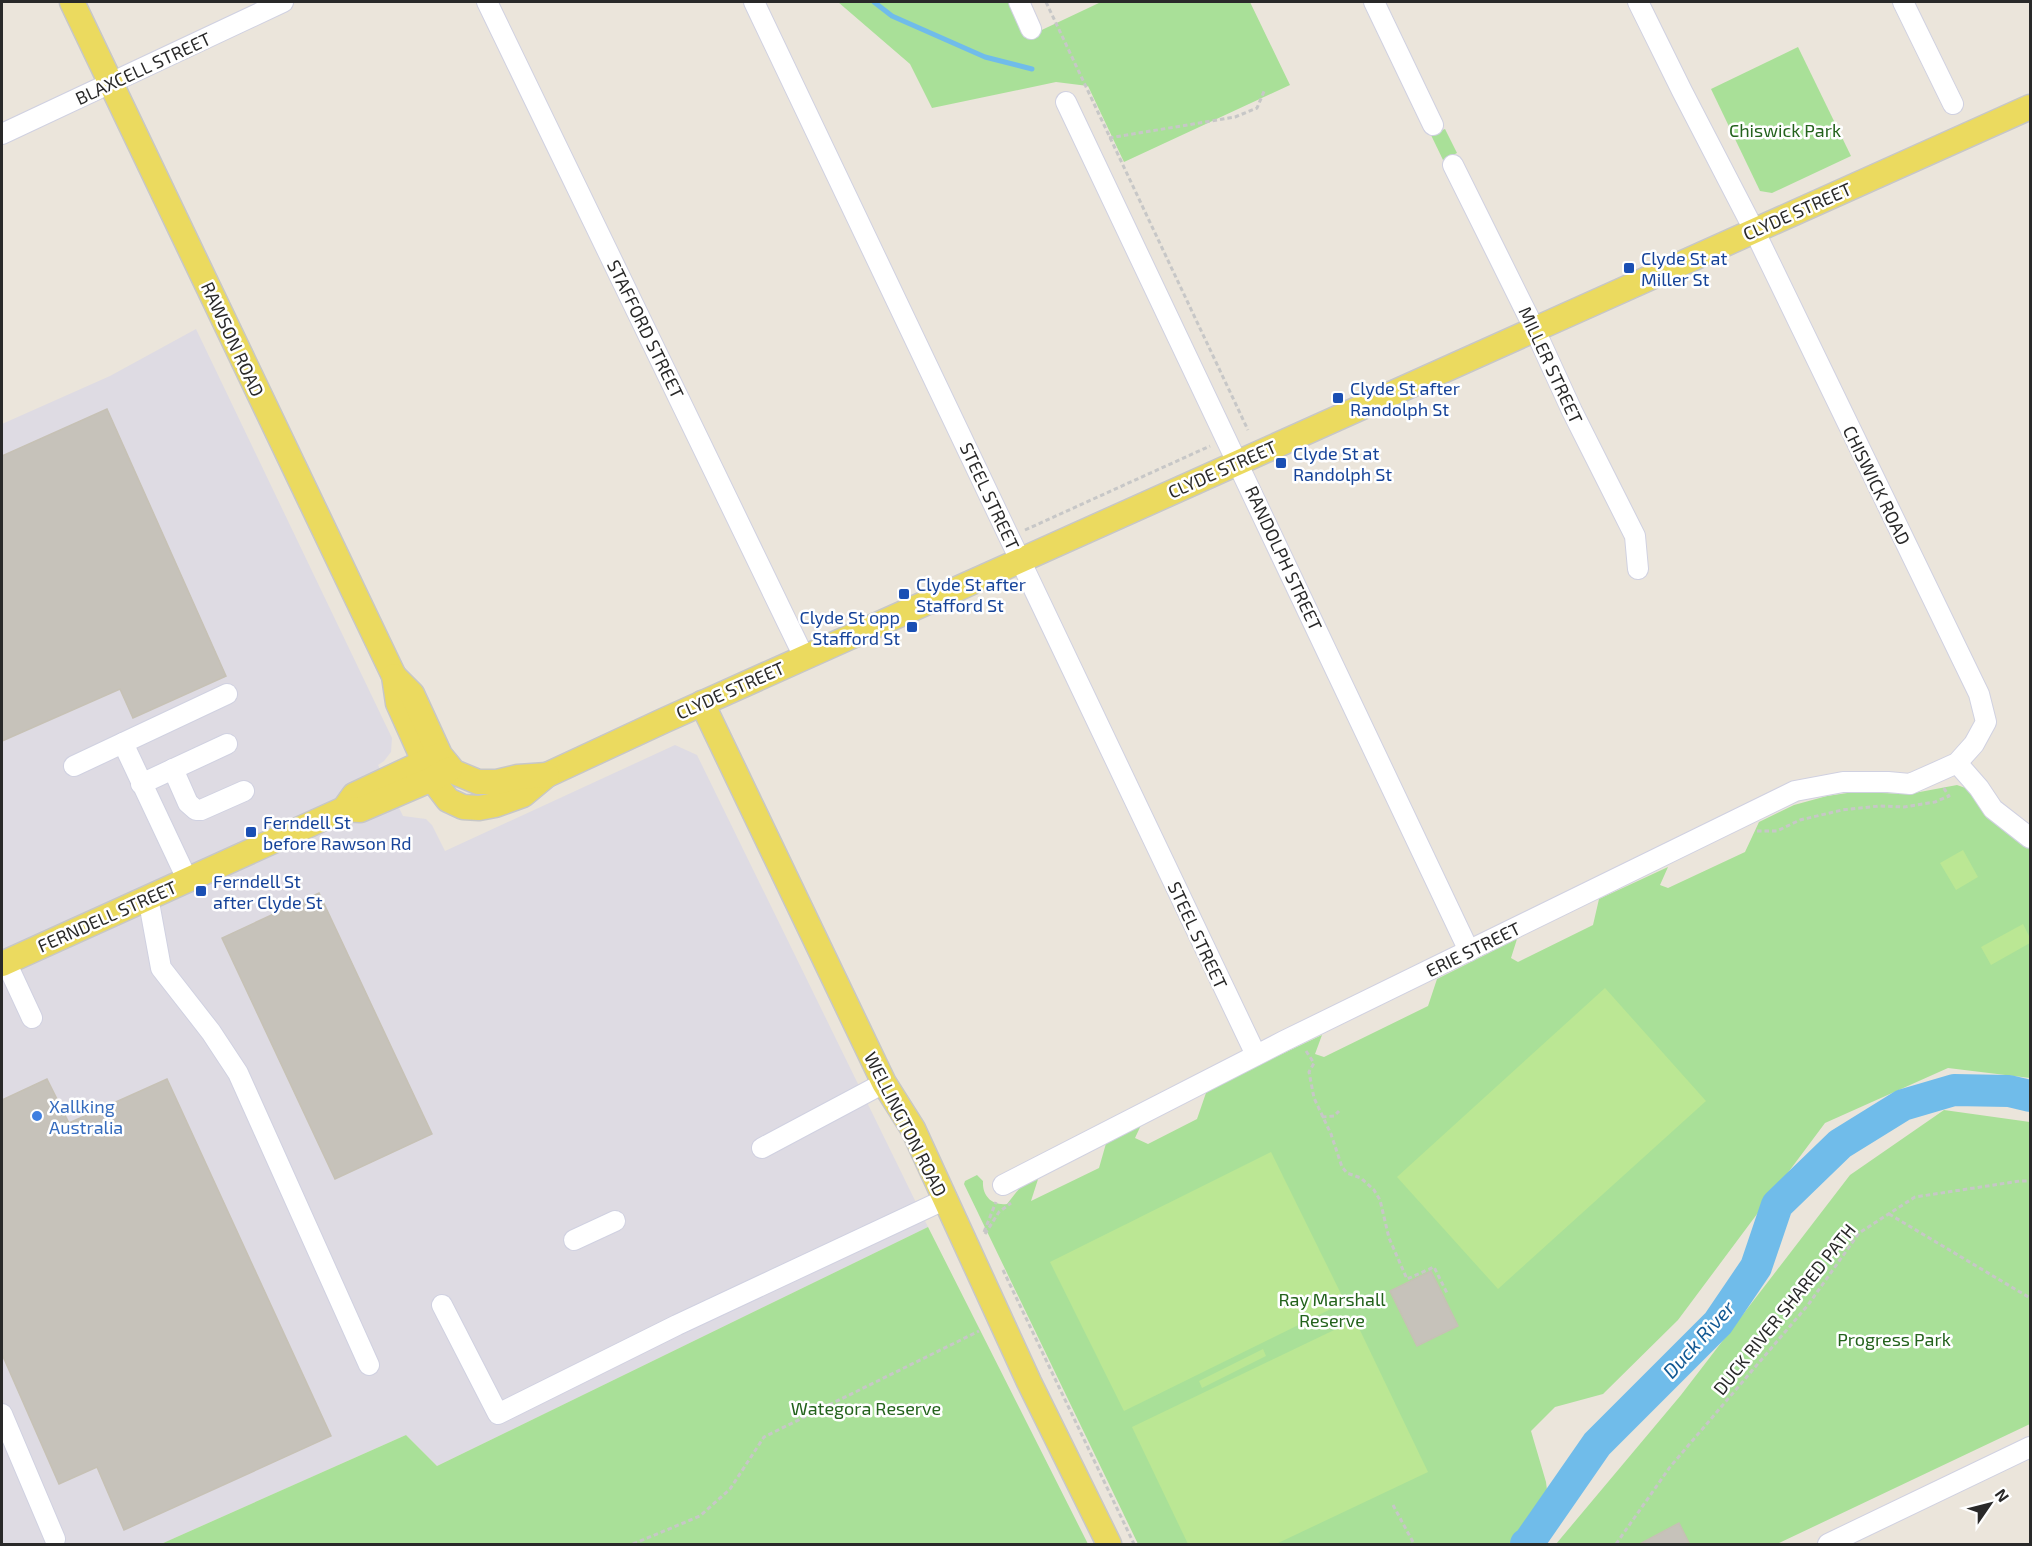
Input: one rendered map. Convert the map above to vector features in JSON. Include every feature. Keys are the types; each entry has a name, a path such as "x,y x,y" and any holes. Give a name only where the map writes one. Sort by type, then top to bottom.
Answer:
{"main road":[{"name":"RAWSON ROAD","path":"72,2 394,676 412,694 437,766"},
{"name":"CLYDE STREET","path":"437,766 478,782 497,782 518,777 547,775 804,657 2031,106"},
{"name":"WELLINGTON ROAD","path":"702,703 884,1083 913,1129 1029,1382 1109,1545"},
{"name":"FERNDELL STREET","path":"4,963 344,809 354,795 437,766"}],"street":[{"name":"BLAXCELL STREET","path":"2,134 283,2"},
{"name":"STAFFORD STREET","path":"487,2 804,657"},
{"name":"STEEL STREET","path":"754,2 1256,1055"},
{"path":"1018,2 1031,28"},
{"path":"1374,2 1433,125"},
{"name":"CHISWICK ROAD","path":"1638,2 1754,230 1979,694 1986,722 1974,744 1957,763"},
{"path":"1903,2 1953,104"},
{"name":"RANDOLPH STREET","path":"1066,102 1239,462 1469,951"},
{"name":"MILLER STREET","path":"1453,165 1635,536 1638,569"},
{"path":"74,765 227,694"},
{"path":"123,743 187,879"},
{"path":"141,784 227,744"},
{"path":"1957,763 1993,809 2031,838"},
{"name":"ERIE STREET","path":"1009,1192 1256,1055 1795,791 1843,782 1910,784 1957,763"},
{"path":"173,769 188,803 196,810 201,810 244,791"},
{"path":"148,897 161,968 211,1032 238,1073 369,1365"},
{"path":"4,963 32,1018"},
{"path":"762,1148 884,1083"},
{"path":"442,1305 498,1414 677,1325 946,1199"},
{"path":"574,1240 615,1221"},
{"path":"2,1414 56,1539"},
{"path":"1828,1545 2031,1447"}],"path":[{"path":"1046,2 1248,430"},
{"path":"1085,143 1235,117 1257,108 1265,89"},
{"path":"1021,532 1210,446"},
{"path":"1755,831 1777,831 1800,820 1842,810 1880,806 1905,807 1935,802 1949,796 1936,773"},
{"path":"1305,1049 1314,1063 1310,1072 1310,1081 1342,1167 1347,1173 1367,1182 1380,1200 1389,1238 1407,1279 1434,1267 1448,1295"},
{"path":"1322,1117 1334,1116 1339,1111"},
{"name":"DUCK RIVER SHARED PATH","path":"1616,1545 1670,1467 1808,1305 1859,1233 1915,1197 2031,1181"},
{"path":"1009,1192 999,1212 985,1234 984,1230 1009,1192"},
{"path":"1889,1214 2031,1298"},
{"path":"1000,1266 1134,1545"},
{"path":"633,1545 700,1516 730,1489 764,1437 978,1331"},
{"path":"1393,1505 1414,1545"}],"shaded area":[{"path":"196,329 392,738 391,752 378,765 403,816 426,819 432,825 445,851 675,745 697,755 928,1227 437,1466 406,1435 161,1544 2,1544 2,424 110,376"}],"green space":[{"path":"838,2 1012,2 1029,36 1101,2 1250,2 1290,85 1124,162 1088,86 1056,82 932,108 910,64"},
{"name":"Chiswick Park","path":"1798,47 1851,156 1772,193 1760,191 1711,89"},
{"path":"1445,129 1457,153 1443,160 1431,135"},
{"name":"Ray Marshall Reserve","path":"1957,785 1971,790 2030,847 2030,1078 1948,1068 1825,1123 1678,1320 1603,1394 1555,1407 1531,1431 1546,1482 1549,1506 1526,1533 1508,1544 1138,1544 964,1184 965,1181 977,1175 983,1181 984,1191 989,1199 993,1202 1007,1204 1026,1180 1040,1173 1031,1201 1099,1168 1107,1140 1142,1123 1135,1138 1148,1144 1197,1119 1207,1090 1322,1035 1315,1054 1324,1057 1428,1006 1437,979 1517,939 1511,958 1518,962 1593,925 1599,899 1668,867 1660,885 1668,888 1745,852 1759,822 1794,805 1827,796 1854,792 1909,794"},
{"path":"1963,850 1978,877 1956,890 1940,863"},
{"path":"2023,924 2030,943 1991,965 1981,947"},
{"path":"1605,988 1706,1101 1498,1289 1397,1177"},
{"name":"Progress Park","path":"1944,1110 2030,1122 2030,1424 1777,1544 1556,1544 1681,1395 1850,1175"},
{"path":"1271,1152 1345,1302 1124,1411 1050,1262"},
{"name":"Wategora Reserve","path":"928,1227 1088,1544 161,1544 406,1435 437,1466"},
{"path":"1355,1320 1428,1472 1276,1544 1188,1544 1132,1427"},
{"path":"1263,1349 1266,1356 1202,1388 1199,1381"}],"building":[{"path":"107,409 226,676 133,718 120,689 2,741 2,456"},
{"path":"319,893 432,1134 335,1179 222,938"},
{"path":"47,1079 69,1123 167,1079 331,1436 124,1530 97,1467 59,1484 2,1354 2,1100"},
{"path":"1431,1271 1458,1326 1417,1346 1390,1291"},
{"path":"1679,1523 1690,1545 1638,1545"}],"waterway":[{"path":"874,2 892,16 985,57 1032,69"},
{"name":"Duck River","path":"1526,1544 1597,1444 1718,1323 1756,1267 1777,1205 1840,1144 1903,1105 1954,1090 2009,1091 2030,1096"}],"place":[{"name":"Clyde St at Miller St","path":"1629,268"},
{"name":"Clyde St after Randolph St","path":"1338,398"},
{"name":"Clyde St at Randolph St","path":"1281,463"},
{"name":"Clyde St after Stafford St","path":"904,594"},
{"name":"Clyde St opp Stafford St","path":"912,627"},
{"name":"Ferndell St before Rawson Rd","path":"251,832"},
{"name":"Ferndell St after Clyde St","path":"201,891"},
{"name":"Xallking Australia","path":"37,1116"}]}
